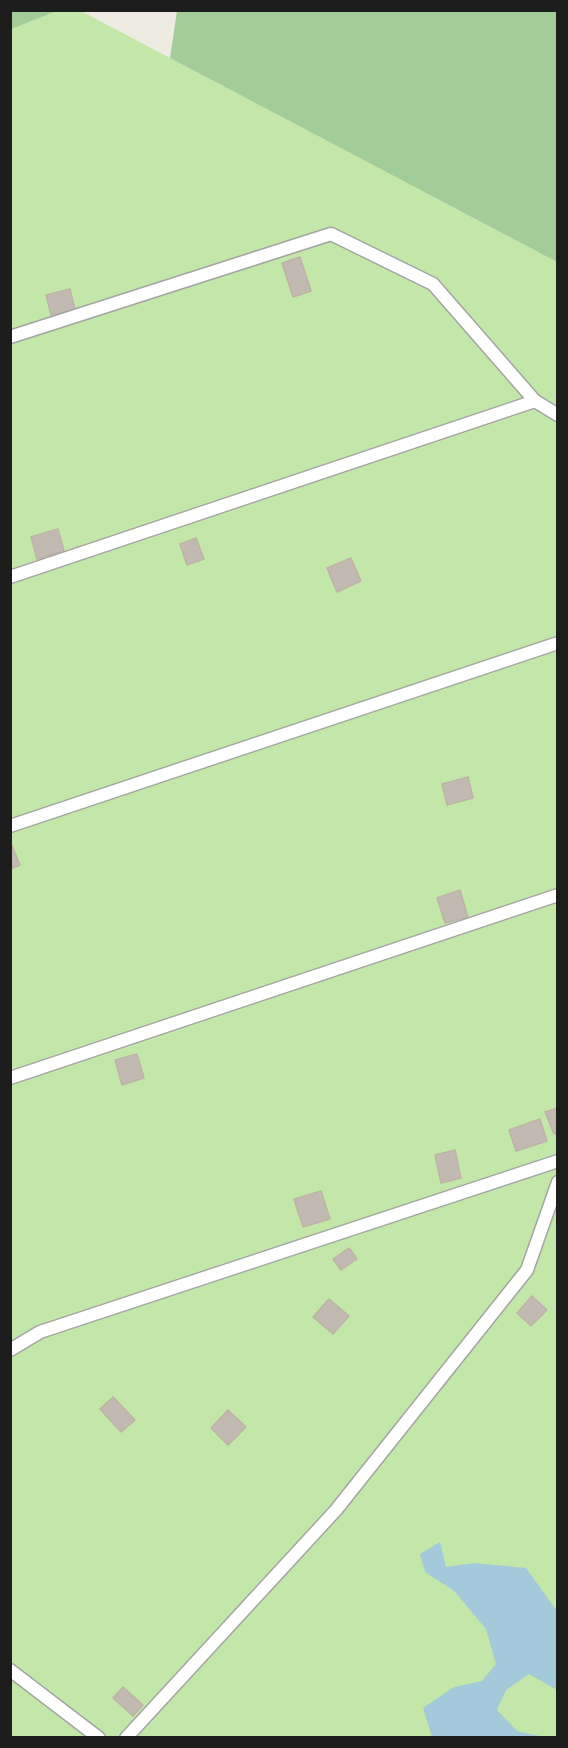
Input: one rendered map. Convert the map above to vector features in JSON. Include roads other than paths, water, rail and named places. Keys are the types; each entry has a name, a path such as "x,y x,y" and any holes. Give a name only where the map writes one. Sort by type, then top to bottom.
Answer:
{"lane":[{"path":"10,337 331,234 433,284 535,401 558,415"},
{"path":"10,577 535,401"},
{"path":"10,826 558,643"},
{"path":"10,1078 558,895"},
{"path":"10,1350 40,1332 558,1161"},
{"path":"126,1737 336,1510 527,1270 558,1182"},
{"path":"10,1670 99,1737"}],"water":[{"path":"440,1542 446,1567 474,1563 526,1568 557,1611 557,1690 529,1674 506,1690 497,1710 517,1731 544,1737 432,1737 423,1708 454,1687 482,1681 496,1664 486,1629 454,1591 425,1572 420,1554"}]}
